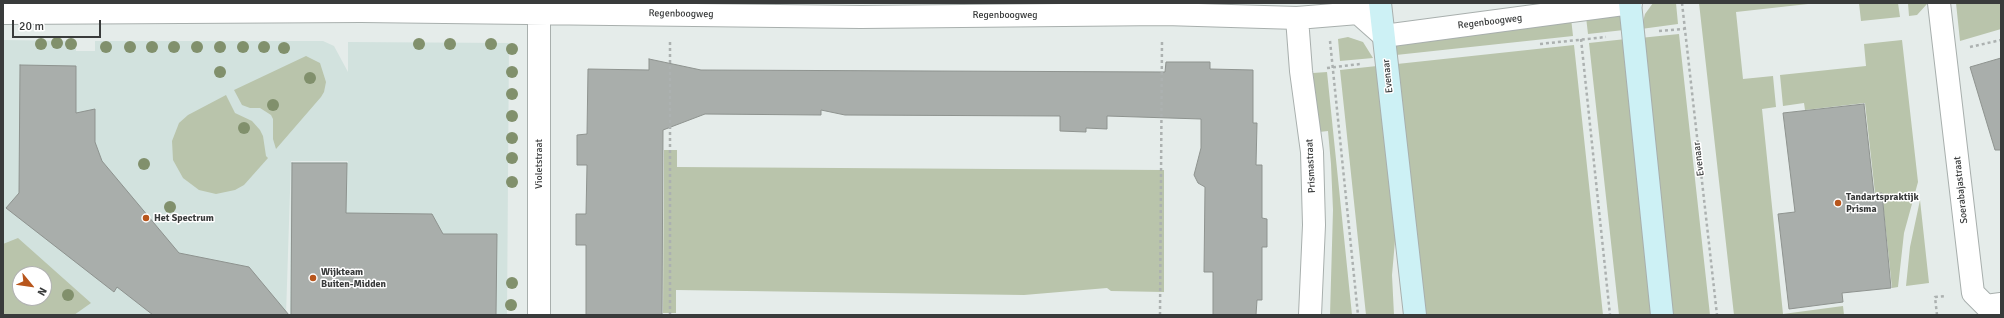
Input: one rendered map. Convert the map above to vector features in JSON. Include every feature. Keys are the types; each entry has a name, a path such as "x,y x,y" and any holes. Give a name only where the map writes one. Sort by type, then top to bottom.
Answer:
{"main road":[{"name":"Evenaar","path":"1380,3 1415,315"},
{"path":"1631,3 1662,315"}],"street":[{"name":"Regenboogweg","path":"3,12 250,7 539,8 670,14 861,10 1165,9 1297,18 1326,16 1364,8 1384,36 1631,3"},
{"path":"1939,3 1945,53"},
{"name":"Violetstraat","path":"539,8 539,315"},
{"name":"Prismastraat","path":"1297,18 1301,71 1312,152 1314,225 1310,315"},
{"name":"Soerabajastraat","path":"1945,53 1973,293 1986,306 2001,304"}],"path":[{"name":"Evenaar","path":"1682,3 1717,315"},
{"path":"1160,315 1162,45 1165,9"},
{"path":"1578,11 1610,315"},
{"path":"670,14 670,315"},
{"path":"1326,16 1333,67 1358,315"},
{"path":"1945,53 2001,40"}],"shaded area":[{"name":"Het Spectrum","path":"3,40 76,41 76,51 95,51 95,41 323,41 334,46 348,72 348,42 509,43 507,315 290,315 291,162 348,162 291,161 286,315 3,315"}],"green space":[{"path":"1653,3 1676,3 1678,24 1641,29 1645,14"},
{"path":"1699,3 1817,3 1736,12 1743,79 1773,76 1776,107 1762,109 1783,314 1843,306 1844,315 1734,315"},
{"path":"1859,3 1898,3 1900,17 1861,21"},
{"path":"1908,3 1930,3 1927,4 1917,15 1909,16"},
{"path":"1956,3 2001,3 2001,29 1960,41"},
{"path":"1617,14 1621,17 1624,30 1588,34 1586,17"},
{"path":"1571,18 1573,36 1396,55 1397,43"},
{"path":"1679,34 1710,315 1672,315 1640,38"},
{"path":"1348,37 1363,42 1373,58 1340,61 1338,39"},
{"path":"1626,39 1655,315 1619,315 1589,43"},
{"path":"1902,40 1918,182 1904,233 1898,287 1892,288 1882,193 1875,193 1865,103 1805,110 1804,103 1783,106 1780,75 1866,66 1864,44"},
{"path":"1574,45 1603,315 1424,315 1397,64"},
{"path":"306,56 320,63 326,82 324,92 276,149 273,139 273,119 271,115 260,108 250,108 242,105 234,90"},
{"path":"1377,66 1396,229 1392,275 1394,315 1366,315 1340,70"},
{"path":"1327,72 1352,315 1330,315 1333,210 1331,164 1328,131 1319,132 1313,73"},
{"path":"226,95 235,113 252,121 260,130 263,136 266,156 268,158 244,185 235,190 216,194 199,190 183,178 173,160 172,141 179,123 188,115"},
{"path":"664,150 677,150 677,167 1164,170 1164,292 1111,291 1107,288 1024,295 676,290 676,313 663,313"},
{"path":"1920,200 1929,283 1906,286 1910,247"},
{"path":"18,238 49,266 12,266 12,306 52,306 52,268 91,303 74,315 3,315 3,244"}],"building":[{"path":"2001,58 2001,150 1995,150 1970,67"},
{"path":"649,59 701,70 1165,72 1166,62 1210,62 1210,69 1253,70 1253,123 1257,123 1256,165 1262,165 1262,218 1267,219 1267,247 1262,247 1262,300 1257,300 1256,315 1213,315 1213,272 1204,272 1205,187 1198,183 1194,175 1201,148 1201,119 1107,116 1107,129 1086,128 1086,132 1060,131 1060,116 845,115 821,110 821,115 705,114 663,130 662,315 586,315 586,245 576,245 576,214 586,214 587,165 577,165 577,135 587,134 588,69 649,70"},
{"path":"20,65 76,66 76,113 95,109 95,142 102,161 179,253 249,267 289,315 153,315 117,287 114,292 6,208 19,193"},
{"name":"Tandartspraktijk Prisma","path":"1864,104 1874,194 1882,193 1891,288 1842,293 1843,302 1789,309 1778,214 1795,212 1783,113"},
{"path":"292,163 347,163 346,213 432,214 443,234 497,234 496,315 291,315"}],"place":[{"name":"Tandartspraktijk Prisma","path":"1838,203"},
{"name":"Het Spectrum","path":"146,218"},
{"name":"Wijkteam Buiten-Midden","path":"313,278"}]}
